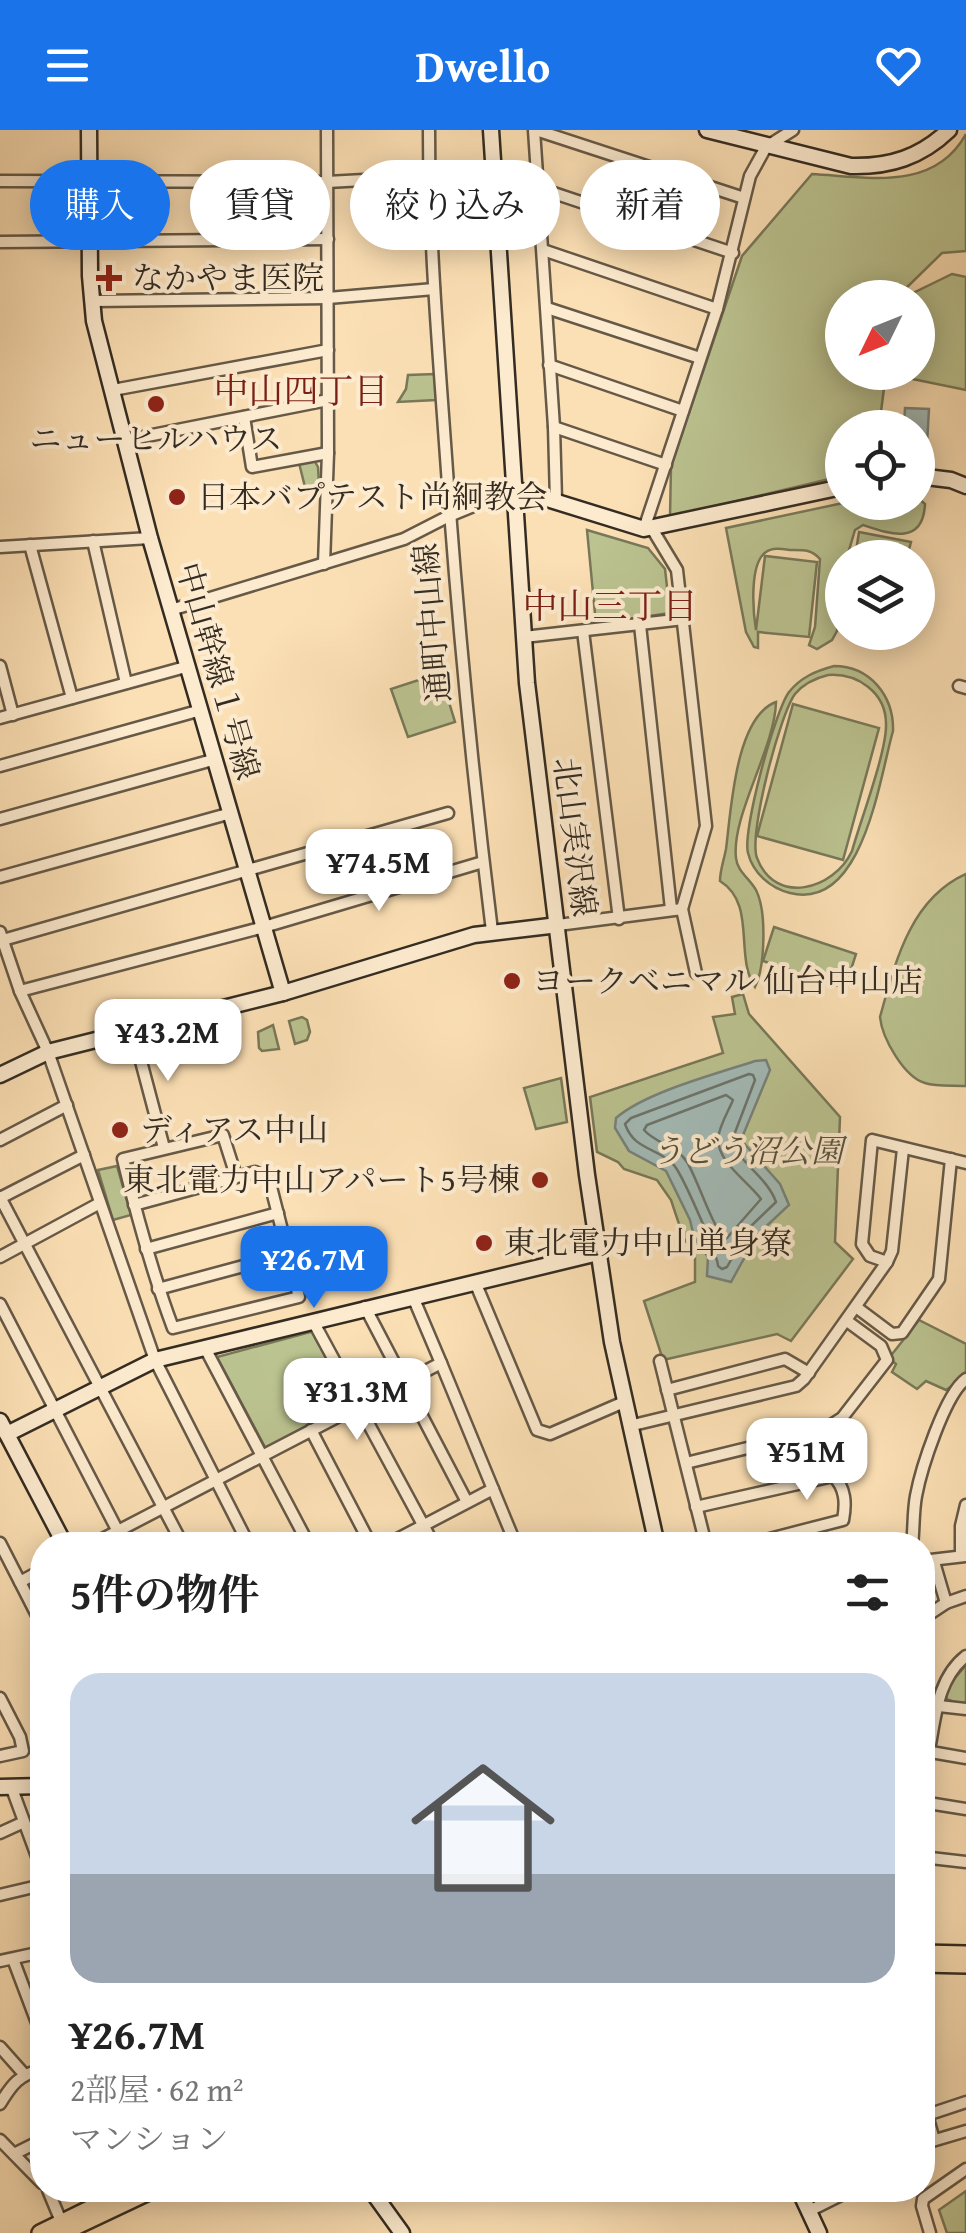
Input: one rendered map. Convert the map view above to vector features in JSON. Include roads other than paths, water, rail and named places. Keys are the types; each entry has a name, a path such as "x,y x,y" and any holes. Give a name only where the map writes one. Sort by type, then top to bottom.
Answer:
{"main road":[{"path":"935,1953 966,1954"},
{"path":"935,1964 966,1965"},
{"path":"64,2230 109,2202"},
{"path":"40,2233 64,2230 126,2202"}],"street":[{"name":"中山幹線１号線","path":"89,130 89,160"},
{"path":"327,130 328,160"},
{"name":"通町中山線","path":"429,130 429,160"},
{"name":"北山実沢線","path":"491,130 493,160"},
{"path":"537,160 535,130 744,198"},
{"path":"707,130 851,166 911,158 949,130"},
{"path":"648,528 717,309 750,176 766,147 793,130"},
{"path":"0,181 30,181"},
{"path":"560,196 733,253"},
{"path":"0,242 30,242"},
{"name":"中山幹線１号線","path":"90,250 94,321 150,538 174,609 283,993"},
{"path":"324,564 328,250"},
{"name":"通町中山線","path":"432,250 448,516 467,732 492,932"},
{"name":"北山実沢線","path":"499,250 526,684 598,1253 624,1402 654,1532"},
{"path":"556,500 543,250 717,309"},
{"path":"92,301 328,298 434,289"},
{"path":"547,308 700,358"},
{"path":"113,390 328,350"},
{"path":"549,365 683,410"},
{"path":"127,440 328,400"},
{"path":"244,417 252,467 328,453"},
{"path":"554,426 666,465"},
{"path":"935,478 966,486"},
{"path":"174,609 404,539 448,516 516,489 648,528 825,492"},
{"path":"648,528 678,570 706,826 676,909"},
{"path":"0,547 150,538"},
{"path":"93,541 126,683"},
{"path":"30,545 72,698"},
{"path":"524,637 684,619"},
{"path":"640,625 676,909 696,973"},
{"path":"583,631 618,918"},
{"path":"0,666 13,715"},
{"path":"0,718 189,666"},
{"path":"0,766 202,710"},
{"path":"0,820 216,759"},
{"path":"0,877 230,813"},
{"path":"242,1532 155,1360 48,1052 20,992 1,936 248,872 448,813"},
{"path":"20,992 264,927 484,862"},
{"path":"0,1073 48,1052 283,993 492,932 676,909"},
{"path":"133,1031 164,1148"},
{"path":"0,1140 67,1106"},
{"path":"134,1205 255,1172 270,1179 299,1298 173,1328 146,1249 134,1205 123,1159 223,1135 236,1176"},
{"path":"888,1262 870,1256 862,1244 872,1140 966,1163"},
{"path":"629,1426 796,1386 808,1374 888,1262 903,1148"},
{"path":"84,1155 0,1198 176,1532"},
{"path":"856,1307 892,1334 902,1333 938,1279 951,1159"},
{"path":"0,1257 100,1203"},
{"path":"146,1249 278,1213"},
{"path":"58,1532 2,1431 55,1410 155,1360 598,1253"},
{"path":"158,1289 288,1254"},
{"path":"475,1282 537,1430 550,1434 624,1402"},
{"path":"413,1296 508,1532"},
{"path":"0,1304 118,1531 440,1362"},
{"path":"365,1307 467,1502"},
{"path":"255,1309 261,1335"},
{"path":"686,1464 825,1429 842,1418 887,1360 880,1346 847,1321"},
{"path":"314,1322 428,1532"},
{"path":"205,1348 302,1532"},
{"path":"667,1390 785,1359 808,1374"},
{"path":"660,1361 703,1532"},
{"path":"913,1532 916,1496 937,1432 959,1385 966,1379"},
{"path":"311,1430 364,1532"},
{"path":"696,1507 834,1476 840,1483 845,1510 842,1520 796,1532"},
{"path":"411,1532 493,1489"},
{"path":"935,1560 964,1556 961,1526 966,1505"},
{"path":"0,1543 30,1602"},
{"path":"20,1582 30,1577"},
{"path":"935,1578 946,1604"},
{"path":"935,1611 966,1596"},
{"path":"935,1732 942,1684 966,1656"},
{"path":"0,1698 23,1750 0,1756"},
{"path":"939,1706 966,1710"},
{"path":"935,1753 966,1758"},
{"path":"5,1786 30,1838"},
{"path":"935,1804 966,1808"},
{"path":"0,1833 24,1822"},
{"path":"935,1858 966,1862"},
{"path":"0,1896 30,1888"},
{"path":"0,1962 30,1954"},
{"path":"13,1958 30,2004"},
{"path":"0,2047 24,2074"},
{"path":"0,2104 12,2084 30,2072"},
{"path":"935,2112 966,2102"},
{"path":"935,2140 966,2131"},
{"path":"0,2140 30,2171"},
{"path":"14,2154 30,2146"},
{"path":"935,2191 966,2170"},
{"path":"53,2202 64,2230"},
{"path":"380,2202 402,2233"},
{"path":"804,2202 818,2233"},
{"path":"809,2212 828,2202"},
{"path":"923,2202 930,2233"}],"water":[{"path":"766,1060 770,1070 741,1140 780,1184 789,1205 757,1235 731,1282 707,1276 708,1257 694,1237 666,1171 629,1151 615,1128 616,1118 663,1092"}],"place":[{"name":"なかやま医院","path":"109,278"},
{"name":"ニューヒルハウス","path":"156,404"},
{"name":"日本バプテスト尚絅教会","path":"177,497"},
{"name":"ヨークベニマル 仙台中山店","path":"512,981"},
{"name":"ディアス中山","path":"120,1130"},
{"name":"東北電力中山アパート5号棟","path":"540,1180"},
{"name":"東北電力中山単身寮","path":"484,1243"}],"district":[{"name":"中山四丁目","path":"301,391"},
{"name":"中山三丁目","path":"610,606"}],"park label":[{"name":"うどう沼公園","path":"747,1151"}]}
